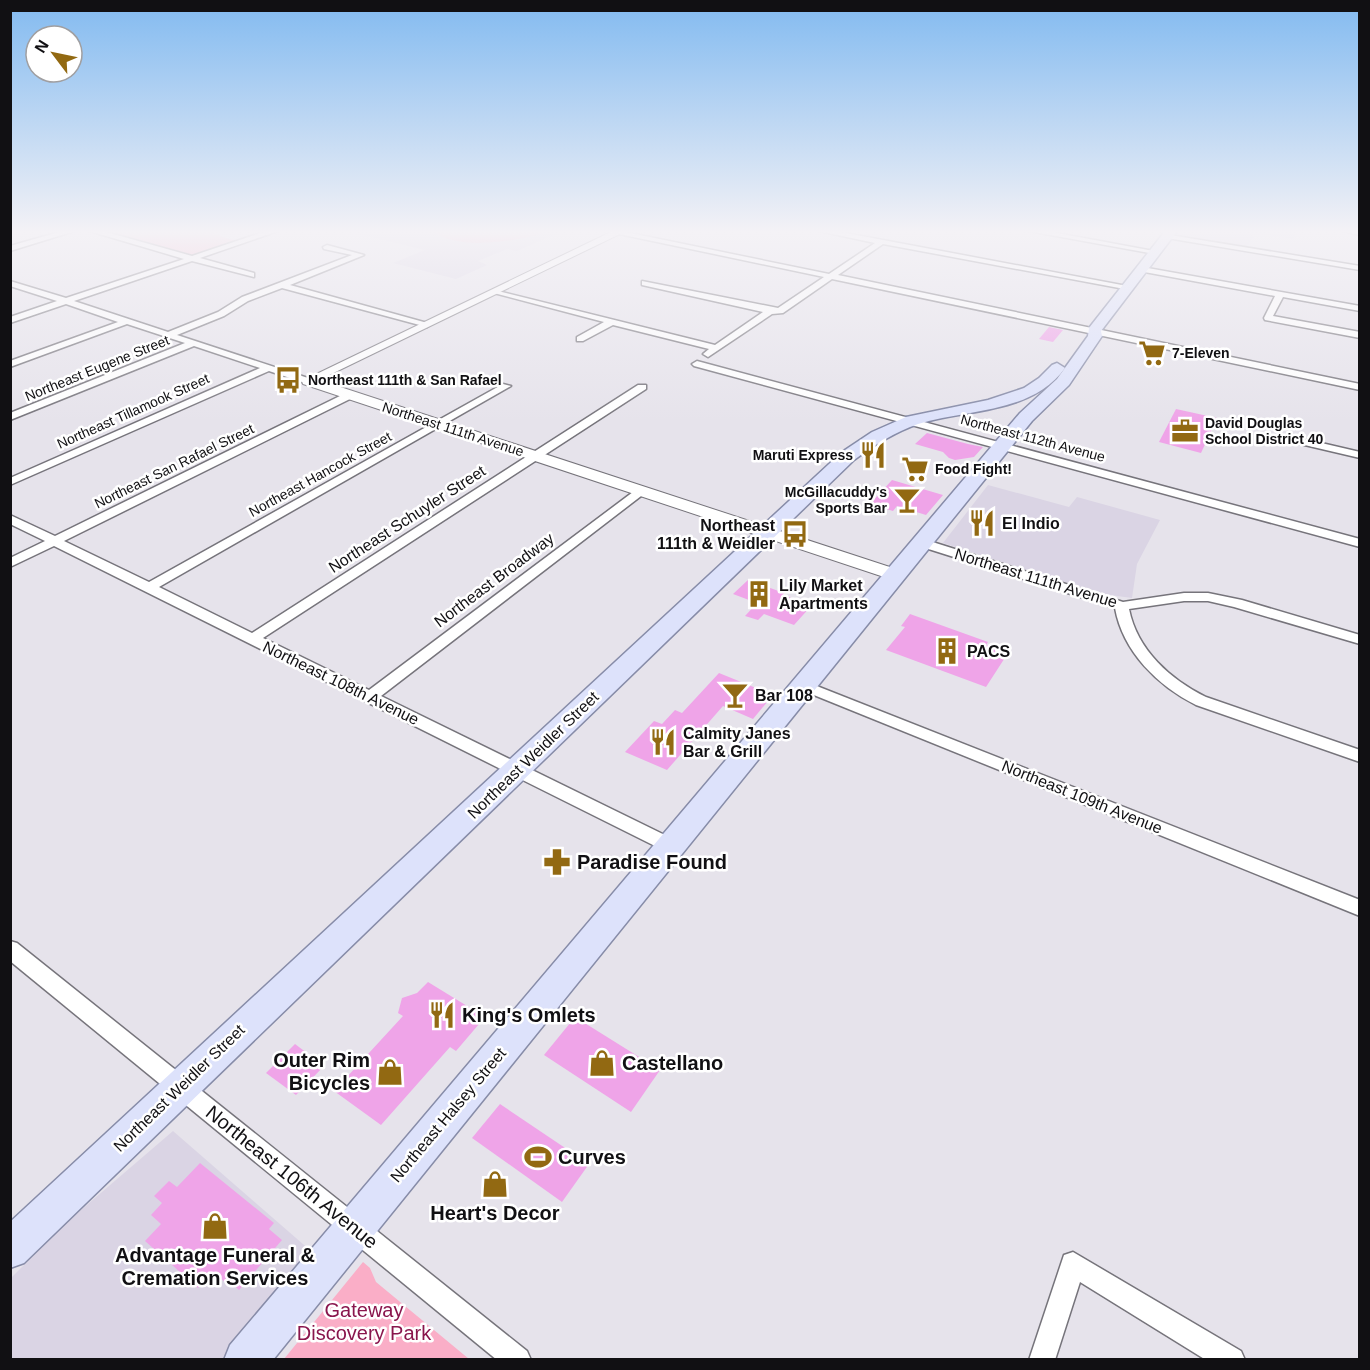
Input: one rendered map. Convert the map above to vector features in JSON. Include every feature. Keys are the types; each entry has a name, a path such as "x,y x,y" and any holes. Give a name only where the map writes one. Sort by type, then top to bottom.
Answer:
{"main road":[{"name":"Northeast Halsey Street","path":"245,1359 1026,417 1064,382 1095,336 1094,331 1122,294"},
{"name":"Northeast Weidler Street","path":"10,1249 854,452 875,437 912,421 999,401 1028,391 1051,376 1083,334 1094,331"}],"street":[{"name":"Northeast 111th Avenue","path":"45,294 896,575"},
{"path":"10,320 88,294"},
{"path":"168,334 221,314 245,299 258,294"},
{"path":"315,294 427,324"},
{"path":"308,381 490,294"},
{"path":"502,294 716,348 770,311"},
{"path":"694,294 770,311 783,310 807,294"},
{"path":"914,294 1359,387"},
{"path":"1274,294 1359,309"},
{"path":"1280,295 1268,318 1359,335"},
{"path":"10,364 128,321"},
{"path":"580,339 611,322"},
{"name":"Northeast Eugene Street","path":"10,417 194,343"},
{"name":"Northeast 112th Avenue","path":"716,348 697,364 1359,543"},
{"name":"Northeast Tillamook Street","path":"10,482 268,368"},
{"name":"Northeast Hancock Street","path":"148,588 506,386"},
{"name":"Northeast Schuyler Street","path":"252,639 642,387"},
{"name":"Northeast San Rafael Street","path":"10,563 350,395"},
{"path":"1300,441 1359,455"},
{"name":"Northeast Broadway","path":"369,698 641,491"},
{"name":"Northeast 108th Avenue","path":"10,519 671,846"},
{"name":"Northeast 111th Avenue","path":"922,543 1122,606 1184,597 1208,597 1237,603 1359,640"},
{"path":"1122,606 1125,621 1143,656 1158,675 1178,690 1201,701 1359,756"},
{"name":"Northeast 109th Avenue","path":"804,686 1359,908"},
{"name":"Northeast 106th Avenue","path":"10,949 518,1359"},
{"path":"1042,1359 1073,1264 1232,1359"}],"shaded area":[{"path":"988,485 1069,507 1077,497 1160,520 1137,564 1132,598 1103,594 943,543"},
{"path":"173,1131 319,1258 232,1359 11,1360 11,1278 67,1222"}],"green space":[{"name":"Gateway Discovery Park","path":"363,1262 370,1268 376,1282 469,1359 284,1359"}],"building":[{"path":"1049,327 1063,330 1053,342 1039,339"},
{"name":"David Douglas School District 40","path":"1176,409 1217,418 1201,453 1159,442"},
{"path":"927,433 983,447 974,457 955,460 943,452 915,444"},
{"name":"McGillacuddy's Sports Bar","path":"892,480 943,495 926,515 897,506 893,511 870,504"},
{"path":"748,580 812,605 794,625 764,614 758,620 745,616 757,603 733,594"},
{"name":"PACS","path":"910,614 988,642 986,645 1008,653 986,687 886,650 905,627 901,626"},
{"path":"719,673 773,695 753,719 723,706 667,770 625,752 654,721 662,724 675,710 682,713"},
{"name":"Outer Rim Bicycles","path":"428,982 485,1017 456,1051 450,1047 381,1125 334,1091 403,1016 398,1013 402,998 417,993"},
{"name":"Castellano","path":"575,1017 660,1070 631,1112 544,1055"},
{"path":"295,1044 324,1066 296,1095 266,1073"},
{"name":"Curves","path":"500,1104 589,1164 562,1202 472,1138"},
{"name":"Advantage Funeral & Cremation Services","path":"200,1163 274,1223 269,1229 282,1240 239,1290 227,1279 225,1282 213,1272 198,1288 145,1241 161,1224 151,1215 162,1203 154,1196 169,1181 177,1187"}],"place":[{"name":"7-Eleven","path":"1152,353"},
{"name":"Northeast 111th & San Rafael","path":"288,380"},
{"name":"David Douglas School District 40","path":"1185,431"},
{"name":"Maruti Express","path":"873,455"},
{"name":"Food Fight!","path":"915,469"},
{"name":"McGillacuddy's Sports Bar","path":"907,500"},
{"name":"El Indio","path":"982,523"},
{"name":"Northeast 111th & Weidler","path":"795,534"},
{"name":"Lily Market Apartments","path":"759,594"},
{"name":"PACS","path":"947,651"},
{"name":"Bar 108","path":"735,695"},
{"name":"Calmity Janes Bar & Grill","path":"663,742"},
{"name":"Paradise Found","path":"557,862"},
{"name":"King's Omlets","path":"442,1015"},
{"name":"Castellano","path":"602,1063"},
{"name":"Outer Rim Bicycles","path":"390,1072"},
{"name":"Curves","path":"538,1157"},
{"name":"Heart's Decor","path":"495,1184"},
{"name":"Advantage Funeral & Cremation Services","path":"215,1226"}]}
